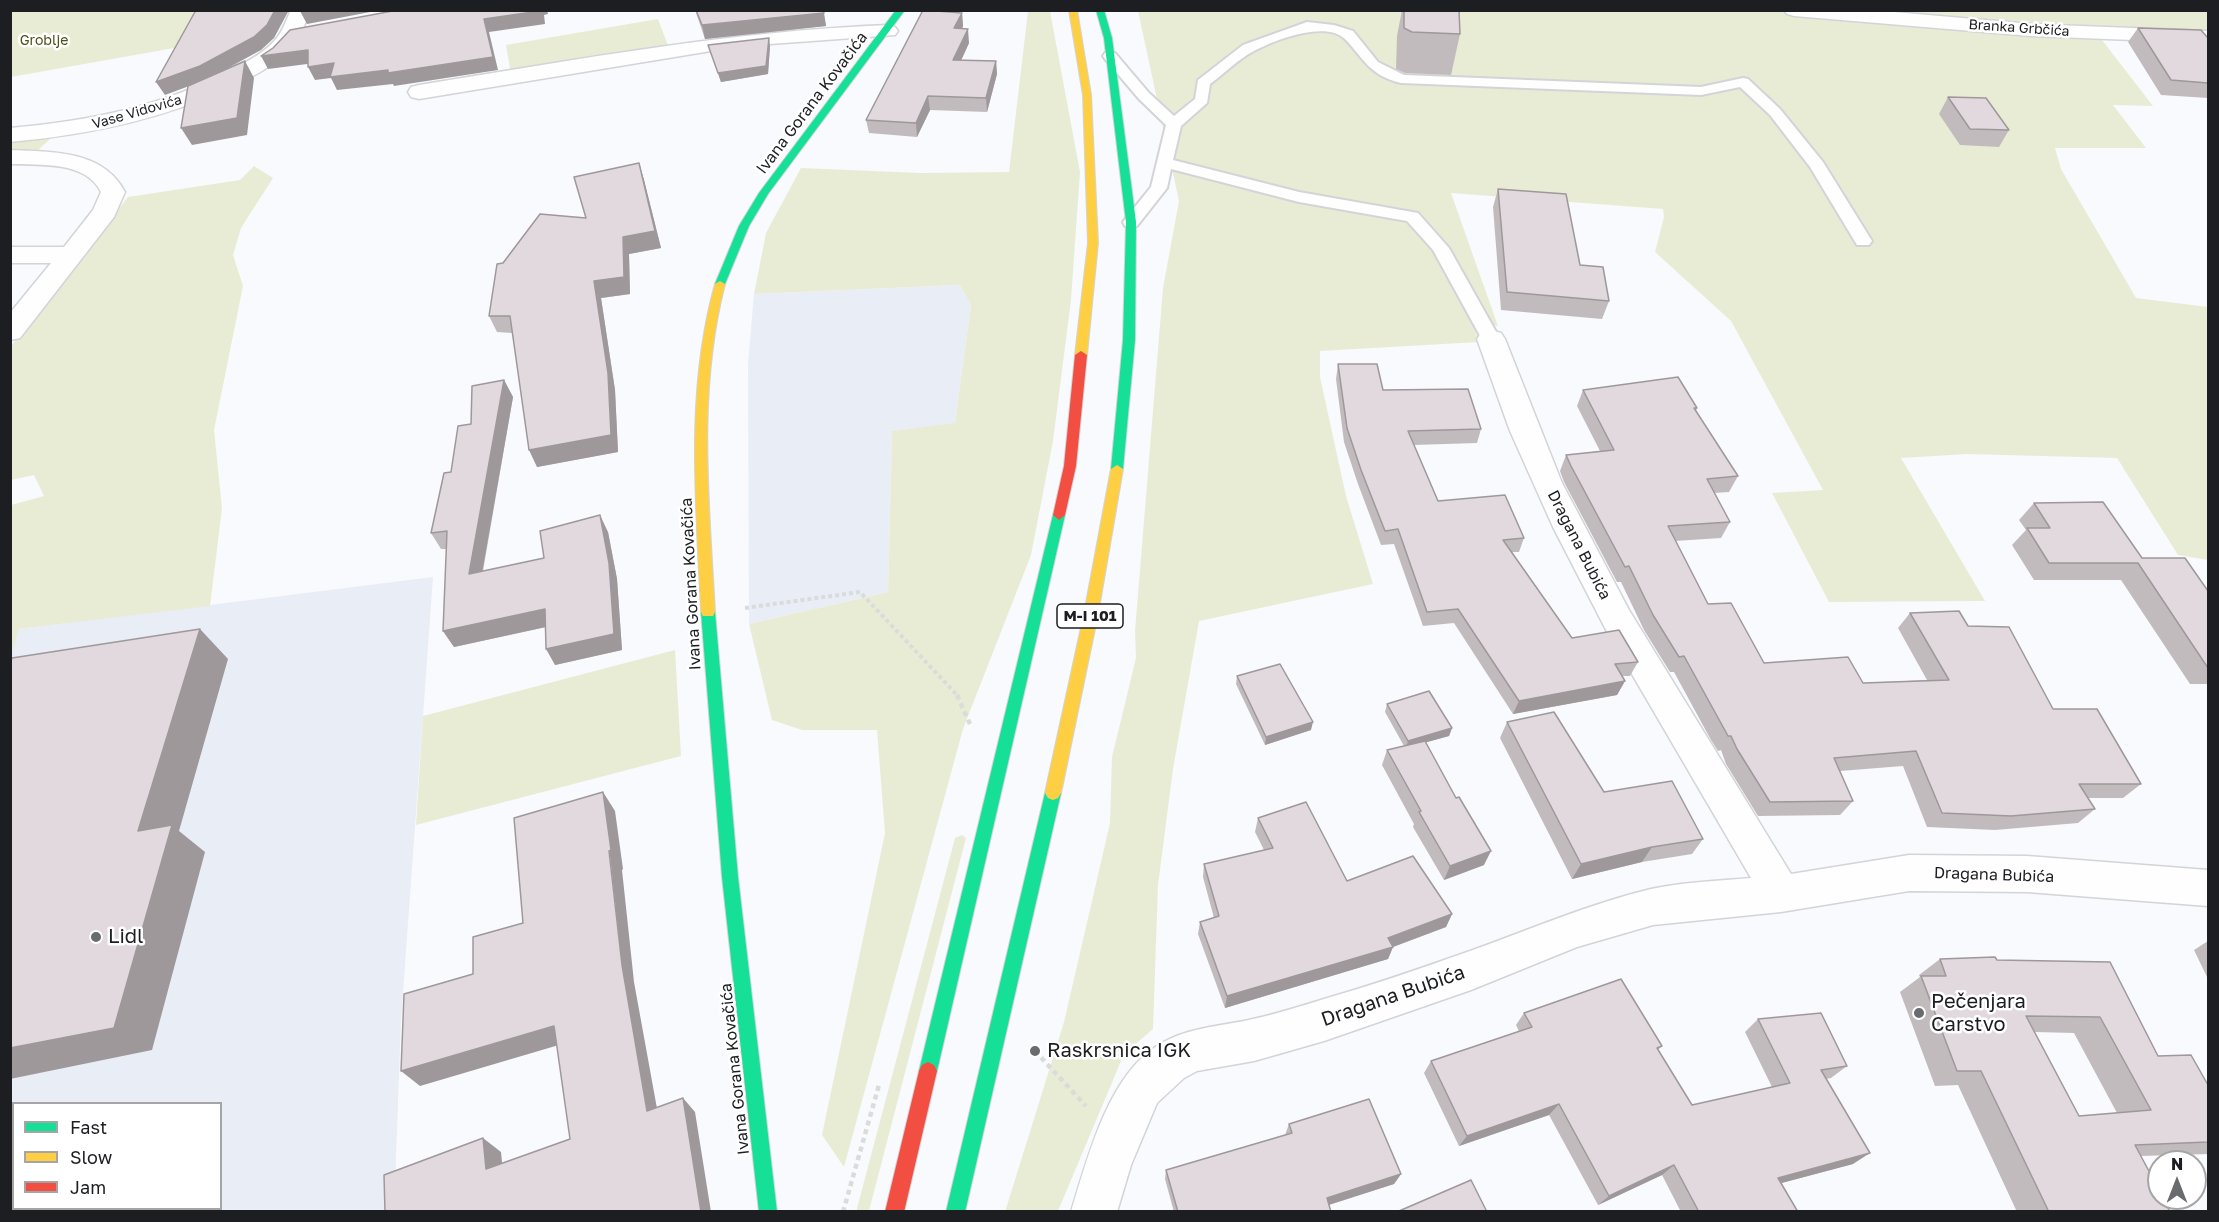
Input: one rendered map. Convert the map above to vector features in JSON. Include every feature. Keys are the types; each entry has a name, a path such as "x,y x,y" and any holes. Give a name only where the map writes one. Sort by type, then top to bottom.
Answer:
{"main road":[{"name":"Ivana Gorana Kovačića","path":"768,1212 717,754 703,488 703,360 710,312 728,259 758,203 888,31 901,10"},
{"name":"M-I 101","path":"894,1212 1008,738 1070,466 1094,243 1087,95 1073,10"},
{"name":"M-I 101","path":"955,1212 1043,838 1091,614 1118,461 1127,381 1131,222 1110,56 1100,10"}],"street":[{"name":"Vase Vidovića","path":"10,135 117,121 215,87 253,67 281,46 301,10"},
{"name":"Branka Grbčića","path":"1794,10 2031,30 2208,37"},
{"path":"419,92 738,42 849,30 888,31"},
{"path":"288,36 310,32"},
{"path":"10,157 76,164 107,177 113,192 110,202 73,255 10,332"},
{"path":"10,255 73,255"},
{"name":"Dragana Bubića","path":"1491,339 1525,431 1574,538 1617,619 1781,894"},
{"name":"Dragana Bubića","path":"1094,1212 1108,1165 1125,1122 1142,1088 1169,1063 1193,1051 1254,1040 1324,1020 1471,970 1576,929 1653,907 1781,894 1909,873 2027,874 2208,888"}],"lane":[{"path":"1131,222 1159,188 1174,124 1202,100 1203,83 1248,48 1307,26 1334,29 1348,34 1373,65 1401,79 1701,91 1743,82 1775,112 1817,165 1863,241"},
{"path":"1110,56 1144,96 1174,124"},
{"path":"1165,164 1299,197 1412,217 1440,248 1491,339"}],"path":[{"path":"708,612 860,592 960,698 967,716"},
{"path":"1035,1051 1093,1113"}],"shaded area":[{"path":"960,285 971,305 955,424 892,431 888,592 749,624 748,364 754,294"},
{"path":"433,577 401,1020 394,1211 11,1212 10,655 19,629"}],"green space":[{"name":"Groblje","path":"11,11 203,11 180,47 11,77"},
{"path":"1028,11 1050,11 1080,172 1071,300 1053,441 1031,555 963,729 844,1167 822,1135 885,833 877,730 802,730 772,720 749,624 888,592 892,431 955,423 971,305 960,285 754,294 766,233 801,168 921,173 1009,172"},
{"path":"1138,11 2208,11 2208,30 1956,20 1958,31 2102,40 2153,106 2113,105 2146,148 2055,148 2061,169 2136,298 2208,307 2208,560 2178,555 2117,458 1967,454 1901,458 1985,601 1829,602 1772,493 1823,490 1731,321 1655,252 1664,217 1663,209 1451,193 1498,326 1472,322 1479,342 1320,351 1320,377 1346,496 1373,584 1199,621 1173,769 1158,885 1153,1029 1124,1054 1058,1211 1005,1212 1064,1022 1110,823 1112,757 1136,658 1135,631 1163,288 1179,201"},
{"path":"658,19 669,48 511,74 506,45"},
{"path":"50,139 35,153 11,152 11,141"},
{"path":"254,166 273,178 241,228 233,255 243,286 214,430 222,508 210,606 19,629 11,655 11,505 44,496 34,475 11,480 11,346 128,197 240,180"},
{"path":"675,650 681,756 416,825 423,716"},
{"path":"962,835 966,838 869,1211 856,1212 955,838"}],"building":[{"path":"196,10 275,10 267,25 254,37 200,66 156,82"},
{"path":"398,10 540,11 484,19 493,57 388,73 388,70 330,77 334,63 308,67 308,50 261,56 273,48 290,30"},
{"path":"696,10 823,10 824,13 702,25"},
{"path":"923,10 962,13 954,28 968,29 953,60 996,61 986,98 928,96 916,123 866,120"},
{"path":"1404,10 1459,10 1460,34 1412,32 1404,28"},
{"path":"2138,28 2201,30 2208,38 2208,83 2171,80"},
{"path":"769,38 766,66 718,73 708,45"},
{"path":"245,61 237,118 181,128 188,86"},
{"path":"1948,97 1986,98 2009,130 1970,129"},
{"path":"639,163 655,231 623,237 624,277 594,281 608,373 611,435 529,450 510,316 489,316 497,264 503,263 540,214 586,218 574,177"},
{"path":"1498,189 1566,194 1580,265 1603,267 1609,301 1507,292"},
{"path":"1338,364 1377,364 1383,390 1468,389 1481,429 1408,431 1438,501 1505,495 1524,538 1503,540 1572,638 1619,630 1638,662 1615,664 1625,681 1519,701 1458,609 1427,612 1398,529 1385,531 1361,470 1347,428"},
{"path":"1678,377 1697,408 1694,408 1738,476 1707,479 1730,522 1668,526 1708,604 1731,603 1764,663 1848,657 1863,683 1949,680 1910,613 1959,611 1968,626 2009,627 2053,709 2097,709 2141,784 2079,784 2095,809 2011,816 1942,813 1916,751 1834,758 1853,801 1770,802 1731,736 1728,736 1684,656 1679,657 1653,615 1629,566 1625,567 1566,455 1614,450 1583,390"},
{"path":"504,380 469,574 544,558 540,531 600,515 609,563 614,634 546,649 545,609 443,631 447,531 431,533 444,473 451,472 458,426 471,424 472,386"},
{"path":"2103,502 2142,558 2185,558 2208,591 2208,668 2138,563 2049,563 2027,528 2050,528 2034,503"},
{"name":"Lidl","path":"200,629 138,831 172,825 114,1028 10,1048 10,663 12,658"},
{"path":"1280,664 1313,722 1266,737 1237,676"},
{"path":"1429,691 1452,728 1408,741 1387,704"},
{"path":"1554,712 1604,792 1672,781 1703,839 1652,847 1581,864 1507,722"},
{"path":"1425,741 1456,798 1459,797 1491,851 1450,866 1387,750"},
{"path":"603,792 622,965 647,1111 683,1098 701,1212 385,1212 384,1175 483,1138 486,1169 570,1139 554,1026 401,1071 404,994 473,974 473,937 523,923 514,818"},
{"path":"1306,802 1347,881 1413,856 1452,914 1388,938 1393,947 1227,996 1200,922 1219,916 1204,864 1273,848 1258,818"},
{"path":"1995,957 1997,960 2110,962 2158,1056 2191,1055 2208,1085 2208,1142 2135,1145 2147,1168 2147,1210 2169,1210 2170,1212 2049,1212 1981,1071 1957,1071 1921,976 1946,976 1940,959","holes":["2026,1016 2100,1017 2151,1110 2079,1116"]},
{"path":"1621,979 1662,1046 1657,1048 1692,1105 1790,1083 1758,1019 1821,1013 1847,1066 1821,1070 1870,1153 1778,1178 1798,1212 1699,1212 1674,1165 1609,1196 1559,1104 1467,1136 1431,1061 1532,1027 1524,1013"},
{"path":"1369,1099 1401,1174 1327,1198 1331,1212 1178,1212 1166,1170 1292,1133 1289,1124"},
{"path":"1471,1180 1487,1212 1399,1211"}],"traffic: fast":[{"path":"720,284 744,226 764,193 901,10"},
{"path":"1100,10 1108,38 1131,222 1129,340 1117,469"},
{"path":"928,1071 1059,515"},
{"path":"708,612 730,877 768,1212"},
{"path":"955,1212 1053,793"}],"traffic: slow":[{"path":"1073,10 1087,95 1093,243 1081,355"},
{"path":"708,612 700,446 701,403 710,321 720,284"},
{"path":"1053,793 1091,614 1117,469"}],"traffic: jam":[{"path":"1059,515 1070,466 1081,355"},
{"path":"894,1212 928,1071"}],"place":[{"name":"Lidl","path":"96,937"},
{"name":"Pečenjara Carstvo","path":"1919,1013"},
{"name":"Raskrsnica IGK","path":"1035,1051"}]}
